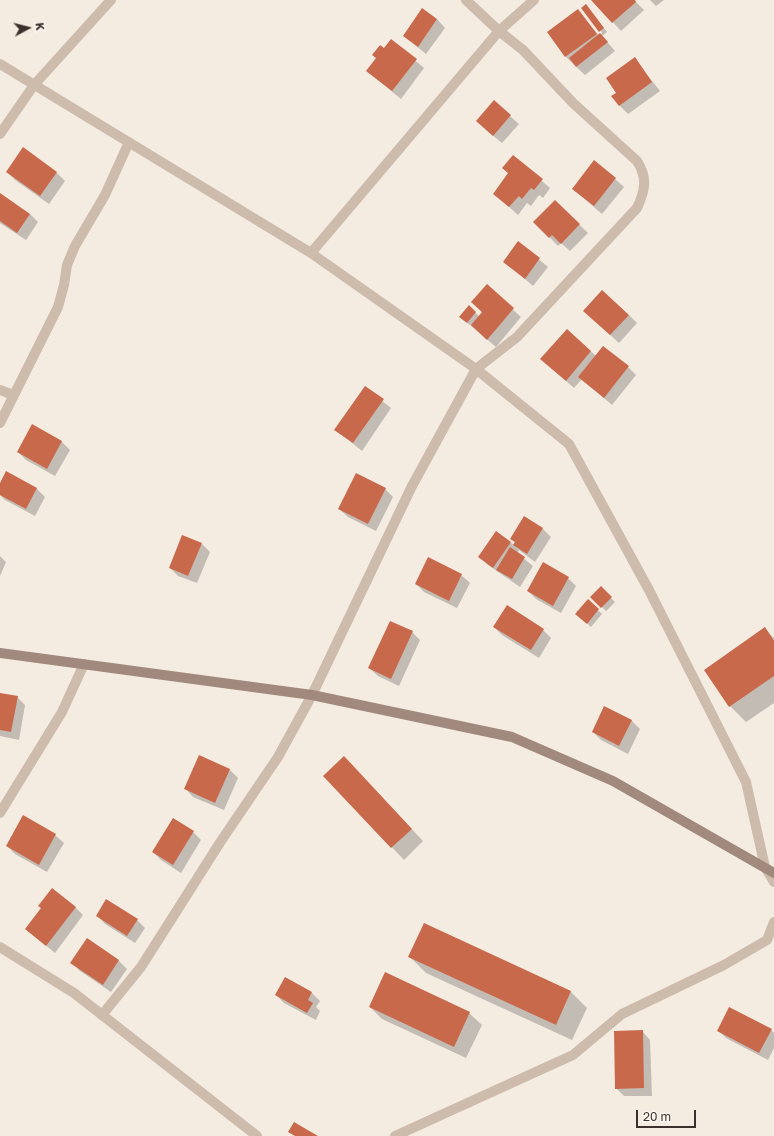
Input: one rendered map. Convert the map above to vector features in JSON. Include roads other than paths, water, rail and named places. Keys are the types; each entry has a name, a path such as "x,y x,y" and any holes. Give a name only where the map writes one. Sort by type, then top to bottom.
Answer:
{"street":[{"path":"0,134 34,85 111,0"},
{"path":"102,1015 141,967 221,841 278,757 312,695 412,486 476,369 517,337 637,208 642,198 644,172 637,162 573,103 523,50 499,31 466,0"},
{"path":"312,253 499,31 534,0"},
{"path":"0,64 312,253 476,369 569,444 649,590 746,782 765,867 774,882"},
{"path":"0,423 13,395 45,336 58,307 67,266 75,246 105,195 130,142"},
{"path":"0,390 13,395"},
{"path":"0,653 312,695 512,737 613,780 774,873"},
{"path":"0,813 62,712 84,664"},
{"path":"395,1136 573,1055 622,1014 724,965 767,940 774,922"},
{"path":"0,947 74,993 257,1136"}]}
